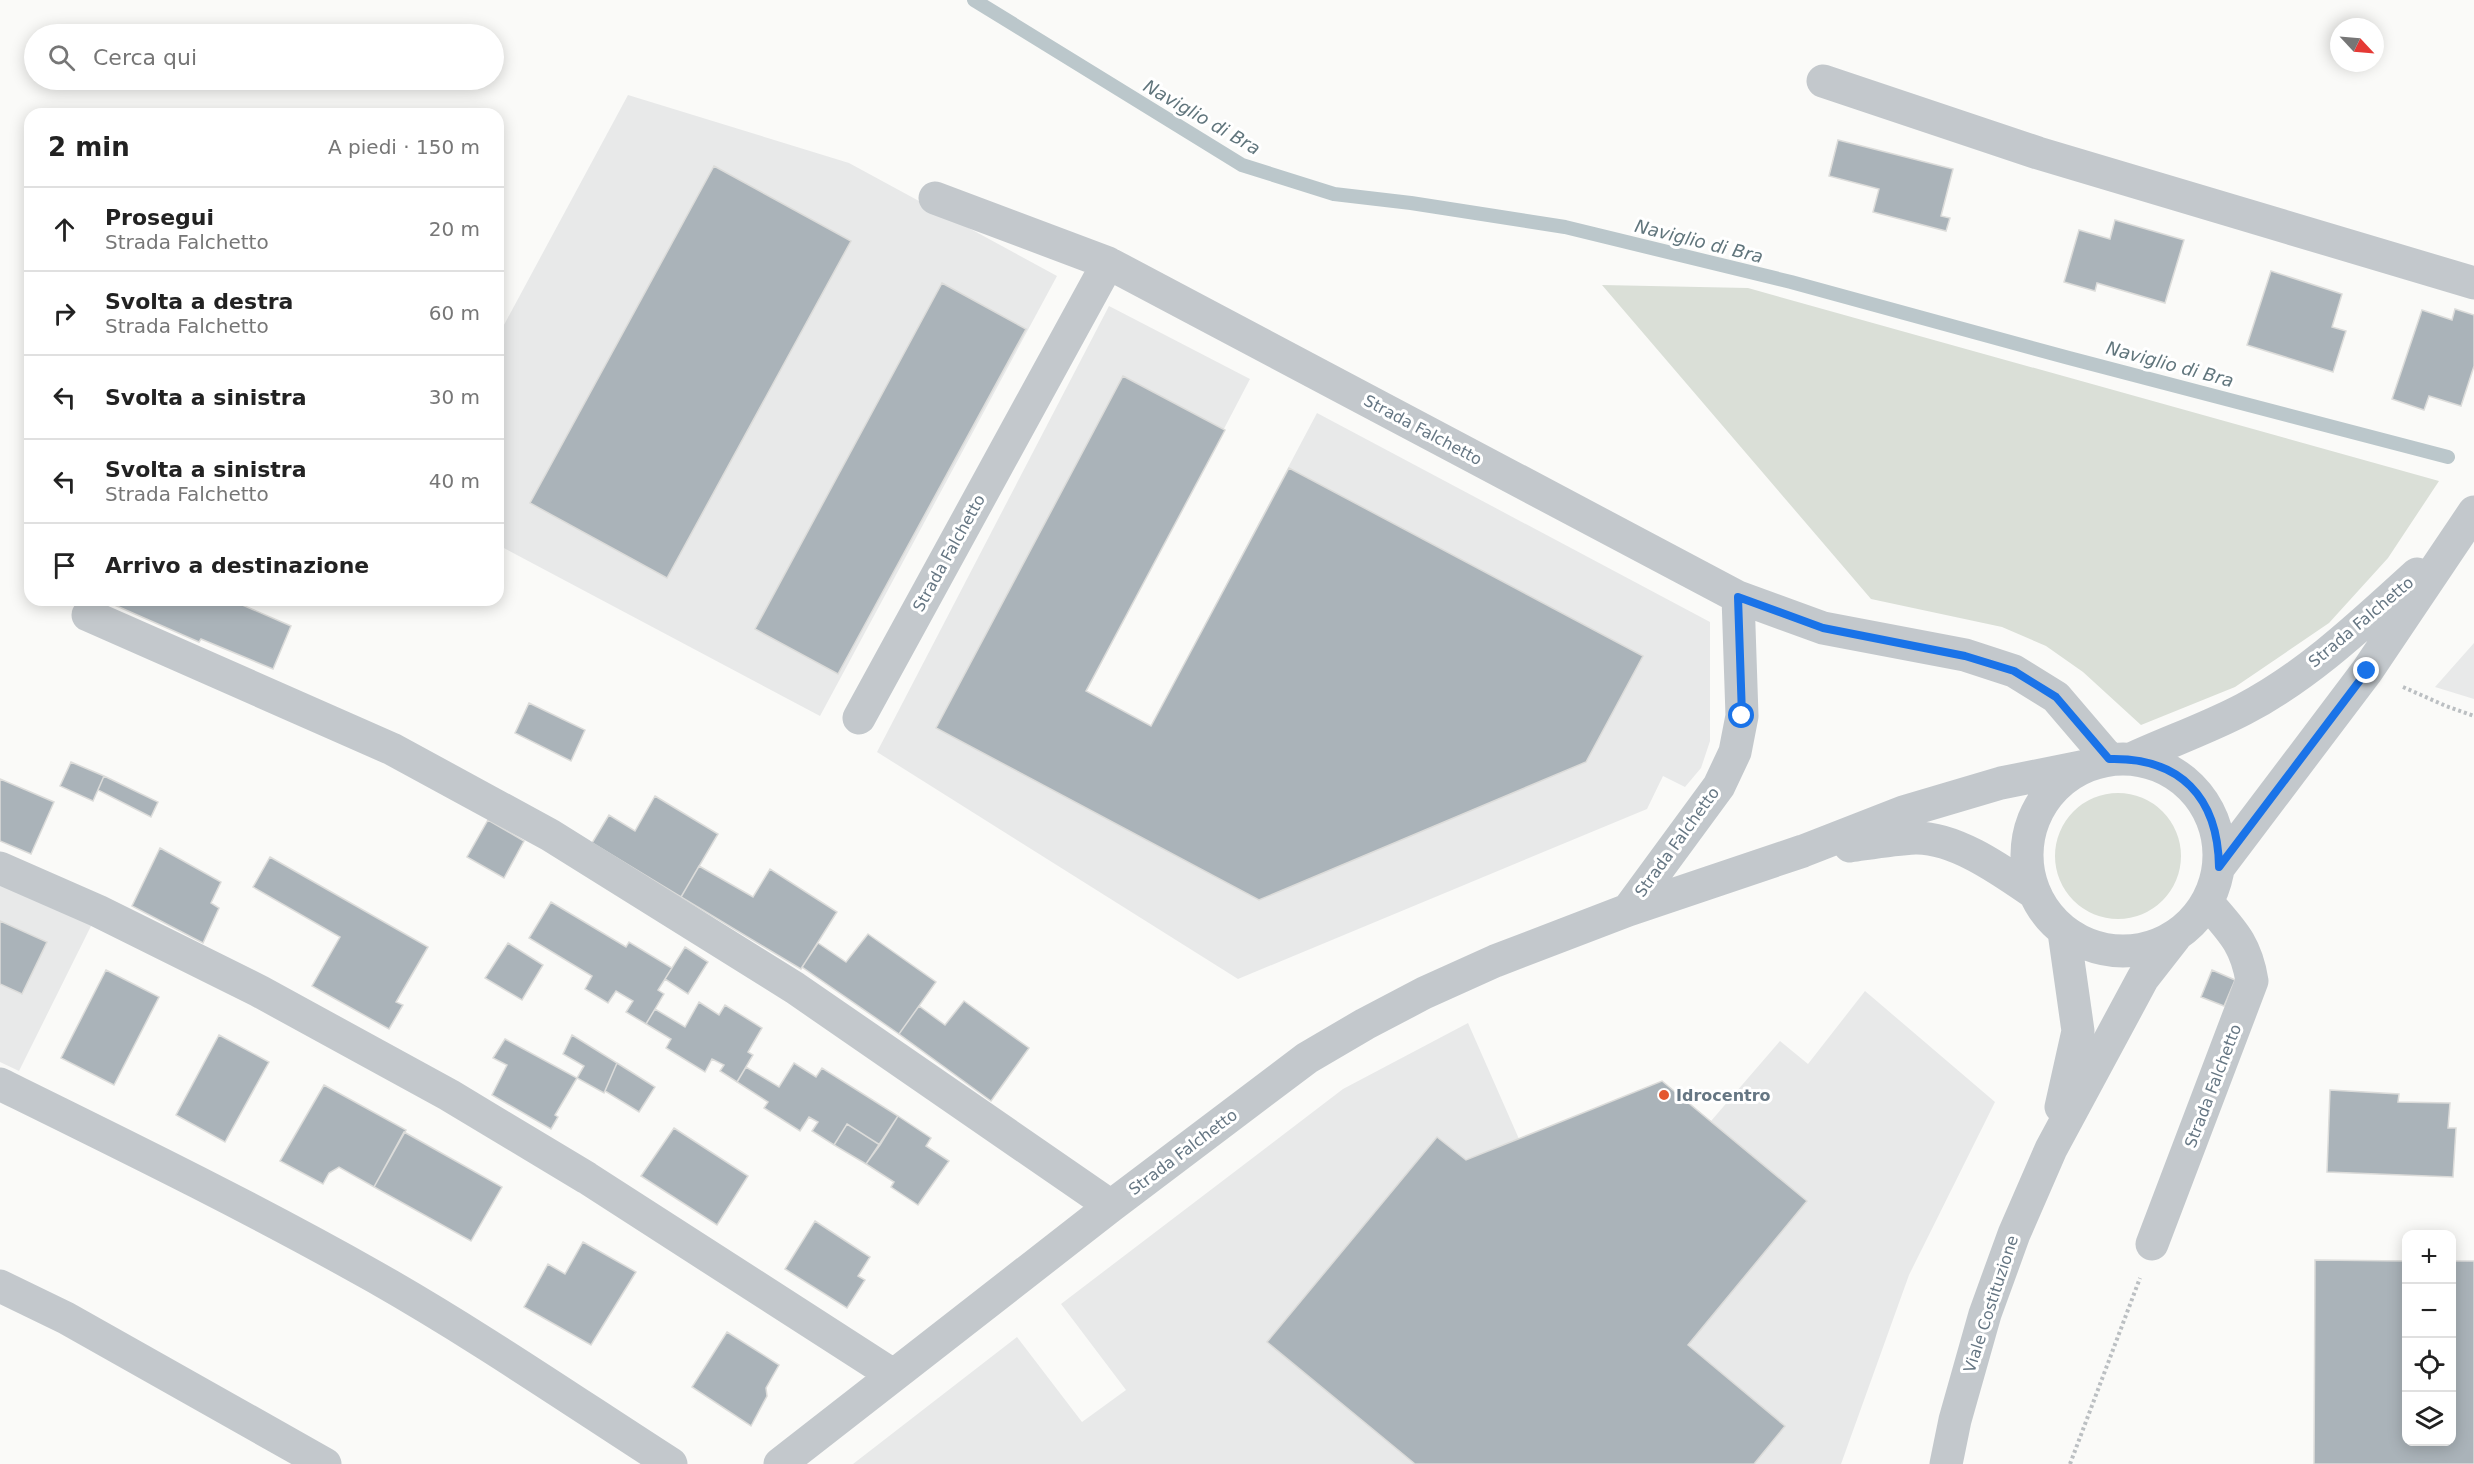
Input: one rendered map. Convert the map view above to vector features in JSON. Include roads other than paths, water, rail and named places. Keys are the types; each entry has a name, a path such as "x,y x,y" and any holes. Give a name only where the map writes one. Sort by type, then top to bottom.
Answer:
{"street":[{"path":"1823,81 2038,153 2474,283"},
{"name":"Strada Falchetto","path":"935,198 1108,262 1738,597 1823,628 1965,656 2014,671 2056,697 2109,761"},
{"name":"Strada Falchetto","path":"859,718 1108,262"},
{"name":"Strada Falchetto","path":"2219,867 2367,671 2474,512"},
{"name":"Strada Falchetto","path":"780,1464 1111,1206 1307,1058 1365,1024 1424,993 1495,961 1628,910 1803,851 1903,812 2001,783 2109,761 2244,709 2284,685 2345,640 2456,539"},
{"name":"Strada Falchetto","path":"1628,910 1719,786 1735,752 1742,716 1738,597"},
{"path":"88,615 392,749 550,835 795,988 1111,1206"},
{"path":"2109,761 2164,768 2179,776 2197,794 2214,824 2218,841 2219,867 2207,902 2193,921 2175,937 2147,948 2118,952 2090,946 2064,932 2046,914 2033,892 2027,863 2029,832 2040,805 2060,782 2109,761"},
{"name":"Strada Falchetto","path":"1803,851 1917,838 1944,842 1996,867 2033,892"},
{"path":"0,868 98,911 259,991 449,1095 587,1179 893,1374"},
{"name":"Strada Falchetto","path":"2152,1244 2252,981 2249,960 2241,943 2207,902"},
{"name":"Viale Costituzione","path":"2051,1149 2078,1031 2064,932"},
{"name":"Viale Costituzione","path":"1946,1464 1955,1420 1985,1314 2014,1234 2051,1149 2143,978 2175,937"},
{"path":"0,1084 195,1181 375,1277 447,1320 671,1464"},
{"path":"0,1286 66,1318 325,1464"}],"waterway":[{"name":"Naviglio di Bra","path":"974,0 1242,165 1334,194 1411,203 1565,227 1791,282 2069,358 2448,457"}],"place":[{"name":"Idrocentro","path":"1664,1095"}]}
